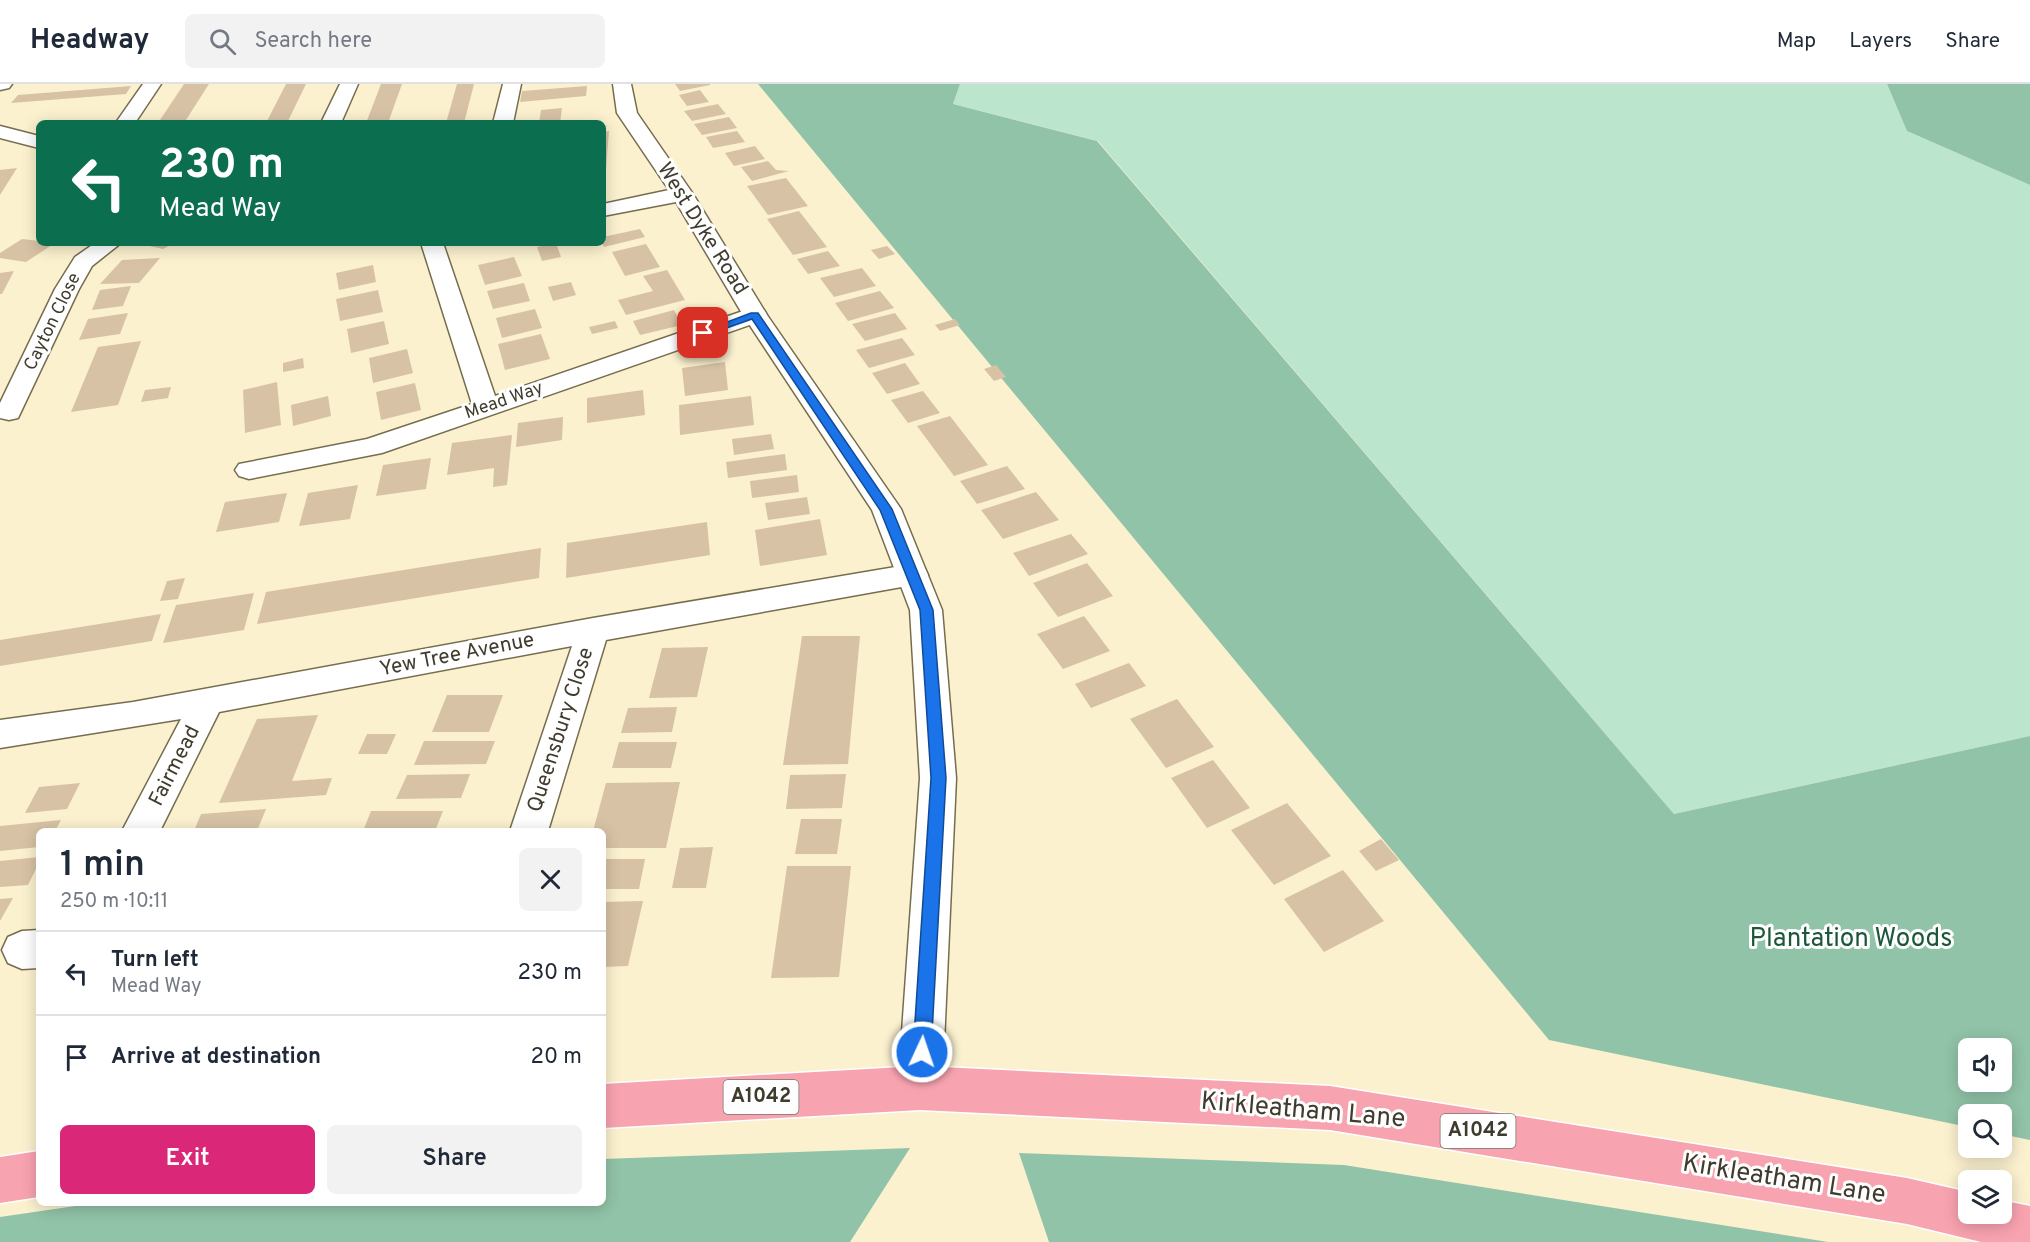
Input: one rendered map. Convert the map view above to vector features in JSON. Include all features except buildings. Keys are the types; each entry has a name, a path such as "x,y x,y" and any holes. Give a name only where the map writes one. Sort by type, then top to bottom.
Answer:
{"main road":[{"name":"Kirkleatham Lane","path":"606,1106 920,1088 1330,1108 1906,1201 2030,1230"},
{"path":"0,1180 36,1174"}],"street":[{"path":"128,120 152,84"},
{"path":"332,120 349,84"},
{"path":"504,120 512,84"},
{"name":"West Dyke Road","path":"622,84 627,113 682,194 754,315 886,509 926,610 938,778 920,1088"},
{"path":"0,132 36,141"},
{"path":"606,209 682,194"},
{"name":"Cayton Close","path":"9,412 83,262 106,246"},
{"path":"435,250 486,407"},
{"name":"Mead Way","path":"249,470 372,447 754,315"},
{"name":"Yew Tree Avenue","path":"0,734 133,715 593,630 913,575"},
{"name":"Queensbury Close","path":"530,828 593,630"},
{"name":"Fairmead","path":"143,828 208,701"}],"green space":[{"name":"Plantation Woods","path":"758,84 960,84 953,104 1097,141 1674,814 2030,736 2030,1140 2012,1136 2012,1104 1958,1104 1958,1125 1549,1040"},
{"path":"960,84 1887,84 1907,131 2030,185 2030,736 1674,814 1098,141 953,104"},
{"path":"1887,84 2030,84 2030,185 1907,131"},
{"path":"910,1148 850,1242 0,1242 0,1217 75,1206 606,1206 606,1159"},
{"path":"1019,1153 1344,1165 1828,1242 1049,1242"}],"route":[{"path":"703,333 754,315 886,509 926,610 938,778 922,1052"}]}
